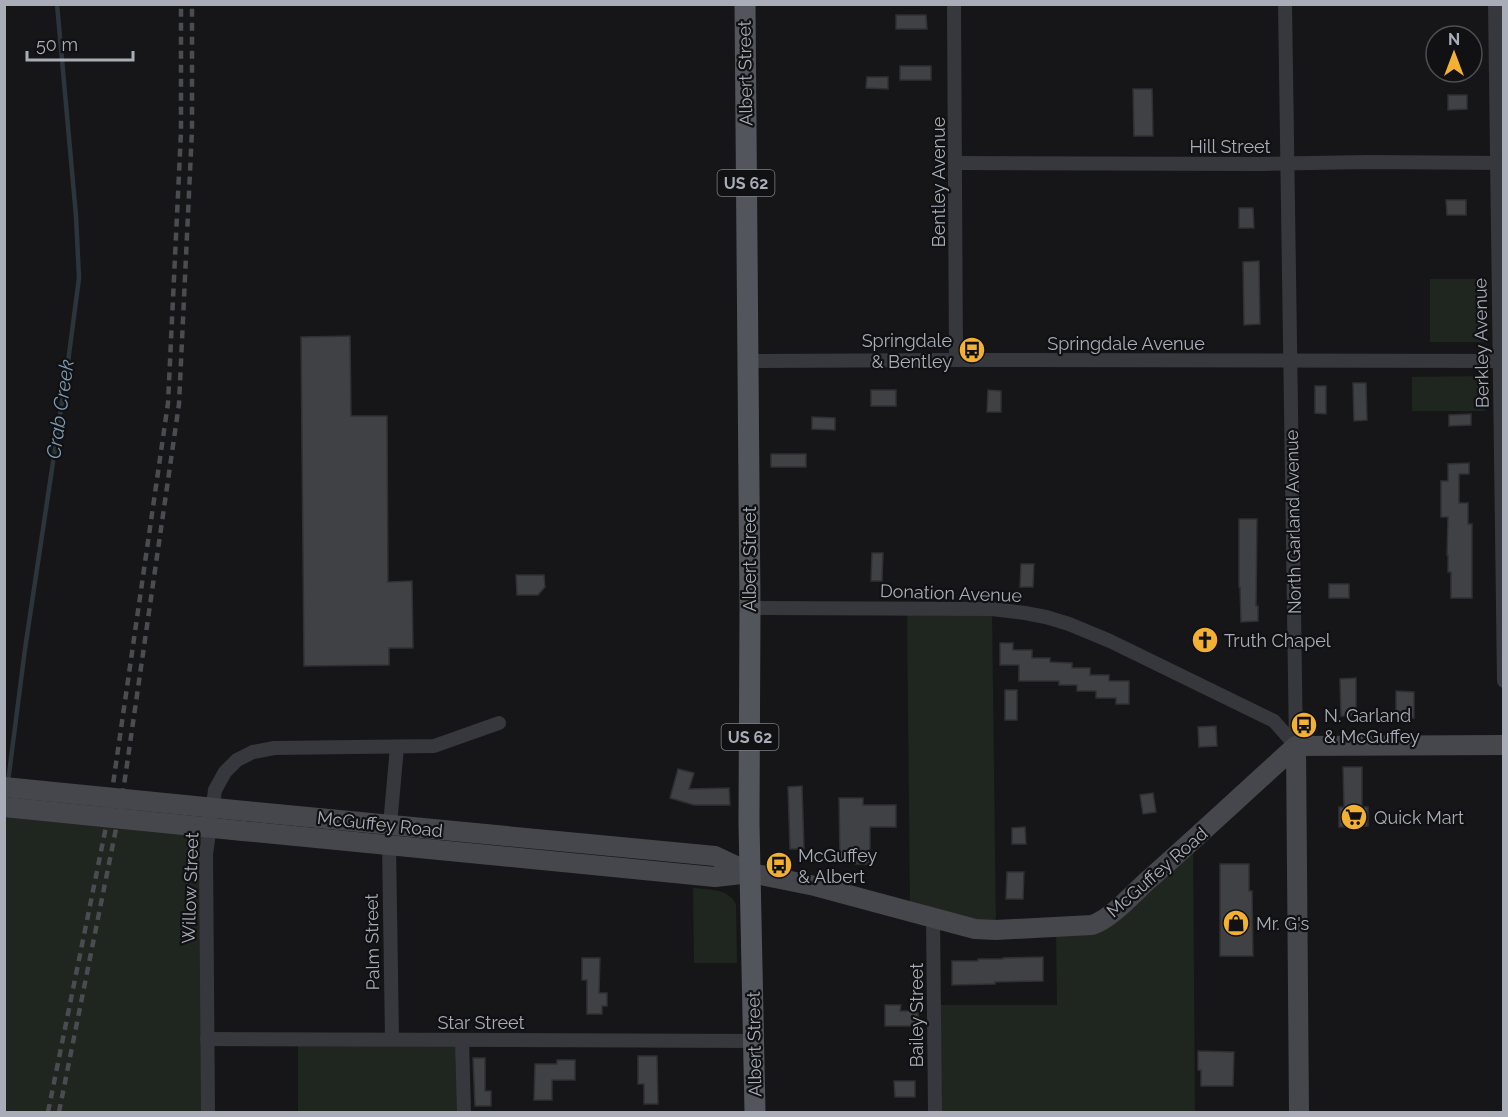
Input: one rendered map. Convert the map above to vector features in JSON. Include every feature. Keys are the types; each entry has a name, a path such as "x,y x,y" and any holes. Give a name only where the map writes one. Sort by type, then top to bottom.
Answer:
{"main road":[{"name":"Albert Street","path":"745,4 750,608 749,823 755,1113"}],"street":[{"name":"Bentley Avenue","path":"954,4 956,360"},
{"name":"North Garland Avenue","path":"1285,4 1299,1113"},
{"name":"Berkley Avenue","path":"1495,4 1500,163 1503,681"},
{"name":"Hill Street","path":"956,163 1500,163"},
{"name":"Springdale Avenue","path":"748,361 1501,361"},
{"name":"Donation Avenue","path":"750,608 992,609 1046,617 1110,641 1274,721 1296,746"},
{"name":"Willow Street","path":"208,1113 206,854 215,790 225,772 237,760 253,752 274,748 435,746 499,723"},
{"path":"1296,746 1503,745"},
{"name":"McGuffey Road","path":"4,807 243,831 390,835 716,856 751,873 815,886 975,929 996,930 1092,925 1100,922 1193,841 1296,746"},
{"name":"Palm Street","path":"392,1040 390,835 397,747"},
{"name":"McGuffey Road","path":"4,788 245,811 390,835"},
{"name":"Bailey Street","path":"933,918 934,1113"},
{"name":"Star Street","path":"207,1039 754,1041"},
{"path":"462,1040 464,1113"}],"shaded area":[{"path":"1430,279 1483,279 1484,342 1430,342"},
{"path":"1484,376 1485,411 1412,411 1412,377"},
{"path":"907,608 992,609 996,930 910,912"},
{"path":"7,789 213,808 208,1112 5,1112 4,812"},
{"path":"1193,841 1195,1112 935,1112 934,1005 1057,1005 1056,927 1092,925"},
{"path":"693,888 723,892 736,904 737,963 694,963"},
{"path":"298,1039 462,1040 464,1112 298,1112"}],"building":[{"path":"896,15 926,15 927,29 896,29"},
{"path":"900,66 931,66 931,80 900,80"},
{"path":"867,77 888,77 888,89 866,88"},
{"path":"1133,89 1152,89 1153,136 1134,136"},
{"path":"1448,95 1467,95 1467,109 1448,110"},
{"path":"1446,200 1466,200 1466,215 1447,215"},
{"path":"1239,208 1253,208 1254,228 1239,228"},
{"path":"1259,261 1260,324 1244,325 1243,262"},
{"path":"350,336 351,416 387,416 388,582 412,581 413,648 389,648 389,665 304,666 301,337"},
{"path":"1353,383 1366,383 1367,420 1354,421"},
{"path":"1315,386 1326,386 1326,414 1315,413"},
{"path":"871,390 896,390 896,406 871,406"},
{"path":"988,390 1001,391 1001,412 987,412"},
{"path":"1471,414 1471,425 1449,426 1449,415"},
{"path":"812,417 835,418 835,430 812,429"},
{"path":"771,454 806,454 806,467 771,467"},
{"path":"1469,463 1469,474 1459,474 1459,503 1468,503 1468,524 1472,524 1472,598 1451,598 1451,572 1448,572 1447,555 1448,517 1441,517 1441,481 1448,481 1448,464"},
{"path":"1239,519 1257,519 1256,606 1258,606 1258,621 1241,622"},
{"path":"872,553 883,553 882,581 871,581"},
{"path":"1021,564 1034,564 1033,587 1020,587"},
{"path":"516,575 544,575 545,587 538,595 517,595"},
{"path":"1329,584 1349,584 1349,598 1329,598"},
{"path":"1000,643 1013,643 1013,650 1032,650 1032,658 1050,658 1050,662 1072,663 1072,668 1090,668 1090,675 1109,675 1109,681 1129,681 1129,704 1116,704 1116,698 1096,698 1096,691 1077,691 1077,685 1059,685 1059,681 1019,681 1019,665 1000,665"},
{"path":"1356,678 1356,716 1341,716 1340,679"},
{"path":"1005,690 1017,690 1017,720 1005,720"},
{"path":"1396,691 1414,692 1414,718 1398,718"},
{"path":"1216,726 1217,746 1199,747 1198,727"},
{"path":"1343,767 1362,767 1362,807 1368,807 1368,826 1339,827 1339,807 1344,807"},
{"path":"678,769 694,773 689,789 729,788 730,805 694,805 670,798"},
{"path":"802,786 804,849 790,849 788,787"},
{"path":"1153,793 1156,812 1143,814 1140,795"},
{"path":"839,798 863,798 863,805 896,805 896,827 870,827 870,864 856,864 840,859"},
{"path":"1025,827 1026,844 1012,844 1012,828"},
{"name":"Mr. G's","path":"1220,864 1249,864 1249,891 1252,891 1253,956 1220,956"},
{"path":"1007,872 1024,872 1023,899 1006,899"},
{"path":"1043,957 1043,981 952,985 952,961"},
{"path":"582,958 600,958 599,993 607,993 607,1006 602,1006 602,1014 587,1014 587,980 582,980"},
{"path":"885,1005 901,1005 900,1011 918,1011 918,1026 885,1026"},
{"path":"1198,1051 1234,1052 1233,1086 1201,1086"},
{"path":"638,1056 657,1056 658,1104 644,1104 644,1084 638,1084"},
{"path":"473,1058 485,1058 485,1091 491,1091 491,1106 475,1106"},
{"path":"557,1060 575,1060 575,1080 552,1080 552,1100 534,1100 535,1064 557,1064"},
{"path":"894,1081 915,1081 915,1097 895,1097"}],"waterway":[{"name":"Crab Creek","path":"8,782 79,278 76,216 57,4"}],"railway":[{"path":"48,1112 109,812 168,403 181,132 181,4"},
{"path":"59,1112 122,799 179,404 192,130 192,4"}],"place":[{"name":"Springdale & Bentley","path":"972,350"},
{"name":"Truth Chapel","path":"1205,640"},
{"name":"N. Garland & McGuffey","path":"1304,725"},
{"name":"Quick Mart","path":"1354,817"},
{"name":"McGuffey & Albert","path":"779,865"},
{"name":"Mr. G's","path":"1236,923"}]}
